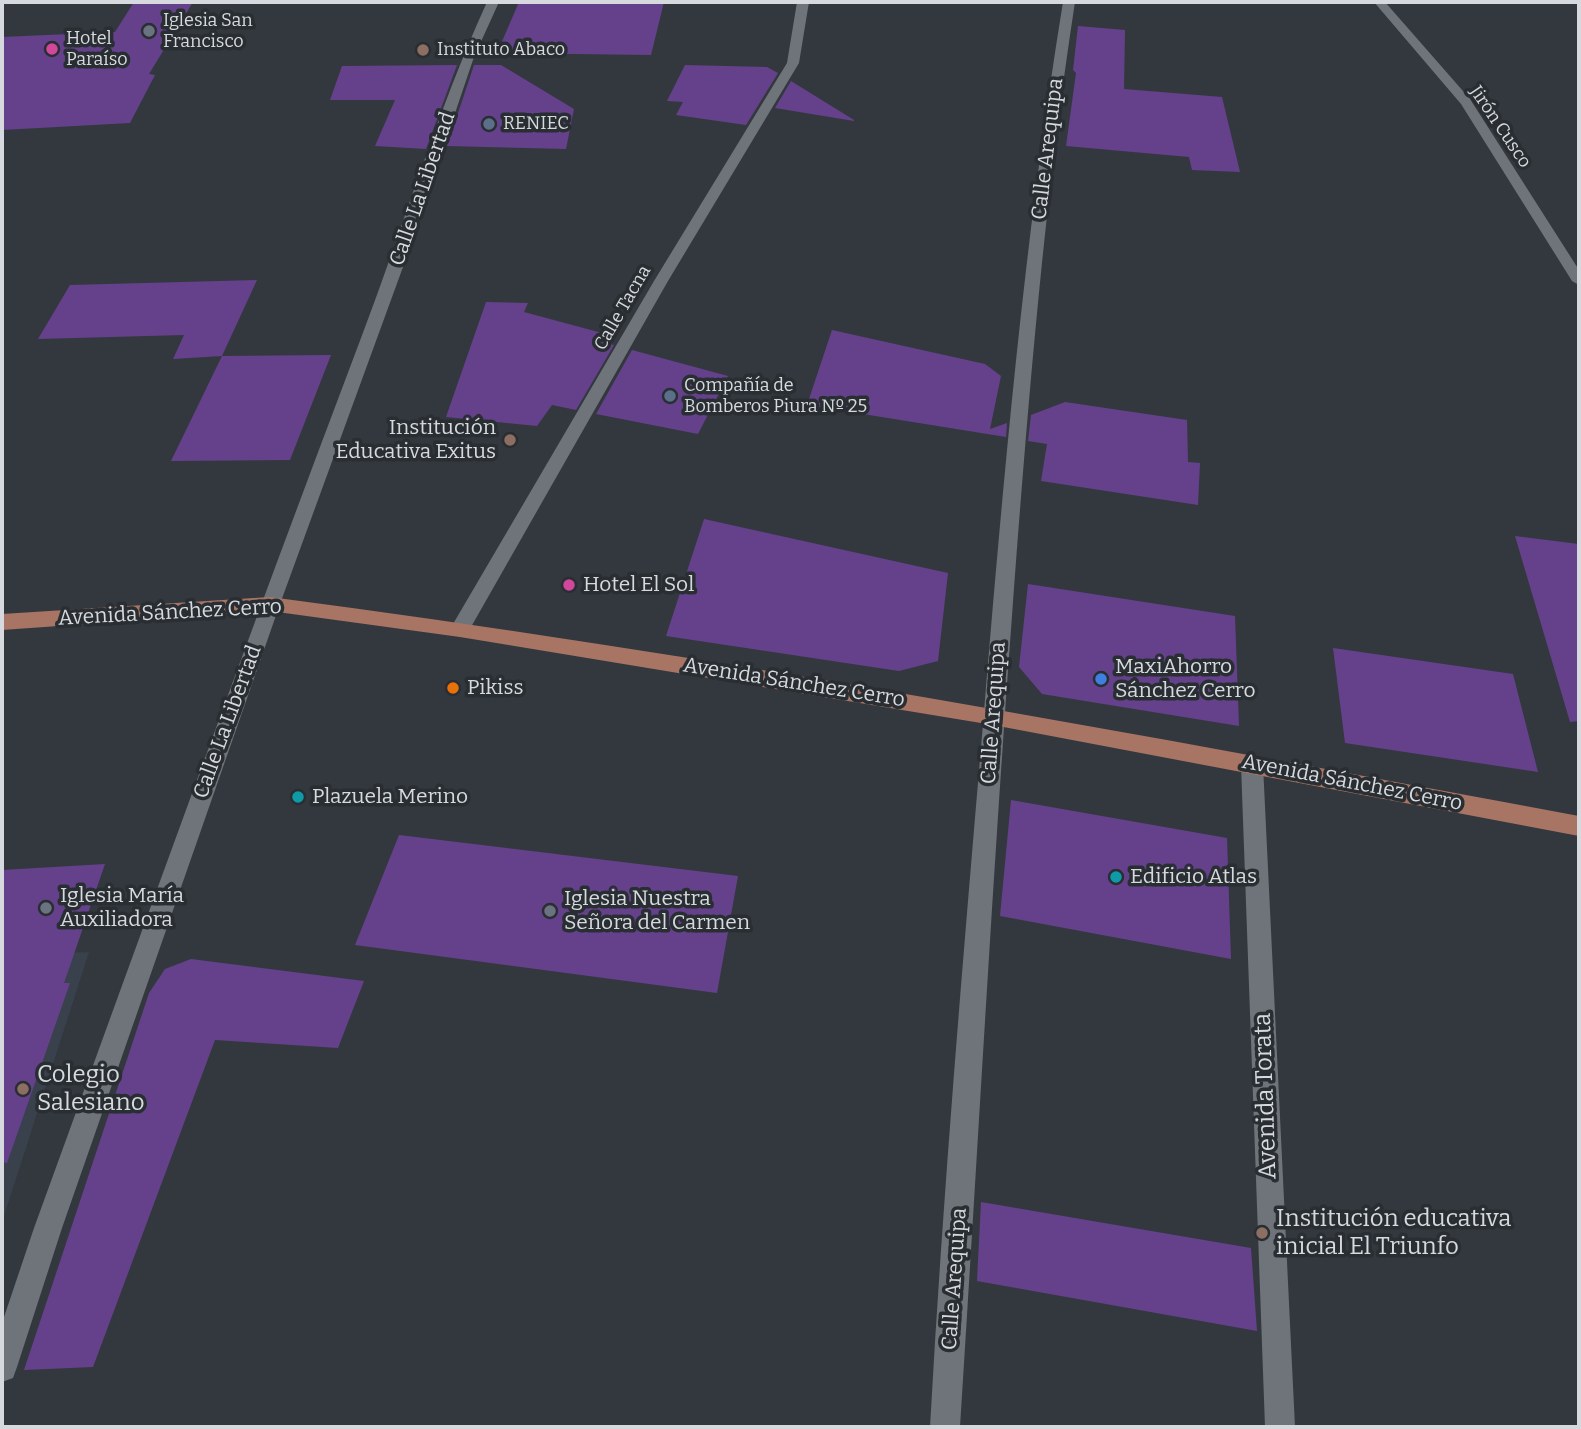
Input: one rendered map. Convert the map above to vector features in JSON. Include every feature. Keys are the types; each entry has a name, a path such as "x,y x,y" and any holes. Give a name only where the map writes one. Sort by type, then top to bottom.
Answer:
{"main road":[{"name":"Avenida Sánchez Cerro","path":"2,622 270,604 460,629 993,716 1579,826"}],"street":[{"name":"Calle La Libertad","path":"2,1367 48,1228 270,604 396,267 468,57 492,2"},
{"name":"Calle Tacna","path":"460,629 661,281 793,63 803,2"},
{"name":"Calle Arequipa","path":"945,1427 993,716 1024,356 1057,73 1069,2"},
{"name":"Jirón Cusco","path":"1379,2 1465,102 1579,281"},
{"name":"Avenida Torata","path":"1252,765 1280,1427"}],"shaded area":[{"name":"Colegio Salesiano","path":"89,952 2,1222 2,956"}],"building":[{"path":"134,2 193,2 149,74 155,75 130,123 2,130 2,37 115,32"},
{"path":"519,2 664,2 651,55 497,53"},
{"path":"1078,26 1125,30 1124,89 1222,97 1240,172 1192,170 1189,157 1066,146 1076,73 1073,70"},
{"path":"457,65 426,149 375,146 395,100 330,100 342,66"},
{"path":"474,65 501,65 574,109 566,149 447,146"},
{"path":"685,65 767,67 778,73 746,125 676,115 683,102 667,101"},
{"path":"791,81 854,120 854,121 775,108"},
{"path":"257,280 222,356 173,359 184,335 38,339 70,285"},
{"path":"486,302 528,303 524,312 602,333 597,340 614,345 576,410 552,405 537,426 446,417"},
{"path":"832,330 985,364 1001,376 990,429 1007,423 1006,437 807,405"},
{"name":"Compañía de Bomberos Piura Nº 25","path":"632,350 728,376 698,434 596,414"},
{"path":"331,355 290,460 171,461 222,356"},
{"path":"1065,402 1187,420 1188,462 1200,463 1198,505 1041,481 1047,444 1028,441 1031,415"},
{"path":"704,519 948,573 938,661 899,671 666,636"},
{"path":"1515,536 1579,544 1579,721 1570,722"},
{"path":"1028,584 1235,616 1239,726 1042,694 1019,667"},
{"path":"1333,648 1513,674 1538,772 1345,743"},
{"name":"Edificio Atlas","path":"1011,800 1227,838 1231,959 1000,916"},
{"name":"Iglesia Nuestra Señora del Carmen","path":"399,835 738,876 717,993 355,945"},
{"path":"105,864 64,983 70,983 7,1163 2,1162 2,870"},
{"path":"191,959 364,981 338,1048 215,1040 93,1367 24,1370 149,993 165,969"},
{"path":"981,1202 1251,1248 1257,1331 977,1281"}],"place":[{"name":"Iglesia San Francisco","path":"149,31"},
{"name":"Hotel Paraíso","path":"52,49"},
{"name":"Instituto Abaco","path":"423,50"},
{"name":"RENIEC","path":"489,124"},
{"name":"Compañía de Bomberos Piura Nº 25","path":"670,396"},
{"name":"Institución Educativa Exitus","path":"510,440"},
{"name":"Hotel El Sol","path":"569,585"},
{"name":"MaxiAhorro Sánchez Cerro","path":"1101,679"},
{"name":"Pikiss","path":"453,688"},
{"name":"Plazuela Merino","path":"298,797"},
{"name":"Edificio Atlas","path":"1116,877"},
{"name":"Iglesia María Auxiliadora","path":"46,908"},
{"name":"Iglesia Nuestra Señora del Carmen","path":"550,911"},
{"name":"Colegio Salesiano","path":"23,1089"},
{"name":"Institución educativa inicial El Triunfo","path":"1262,1233"}]}
